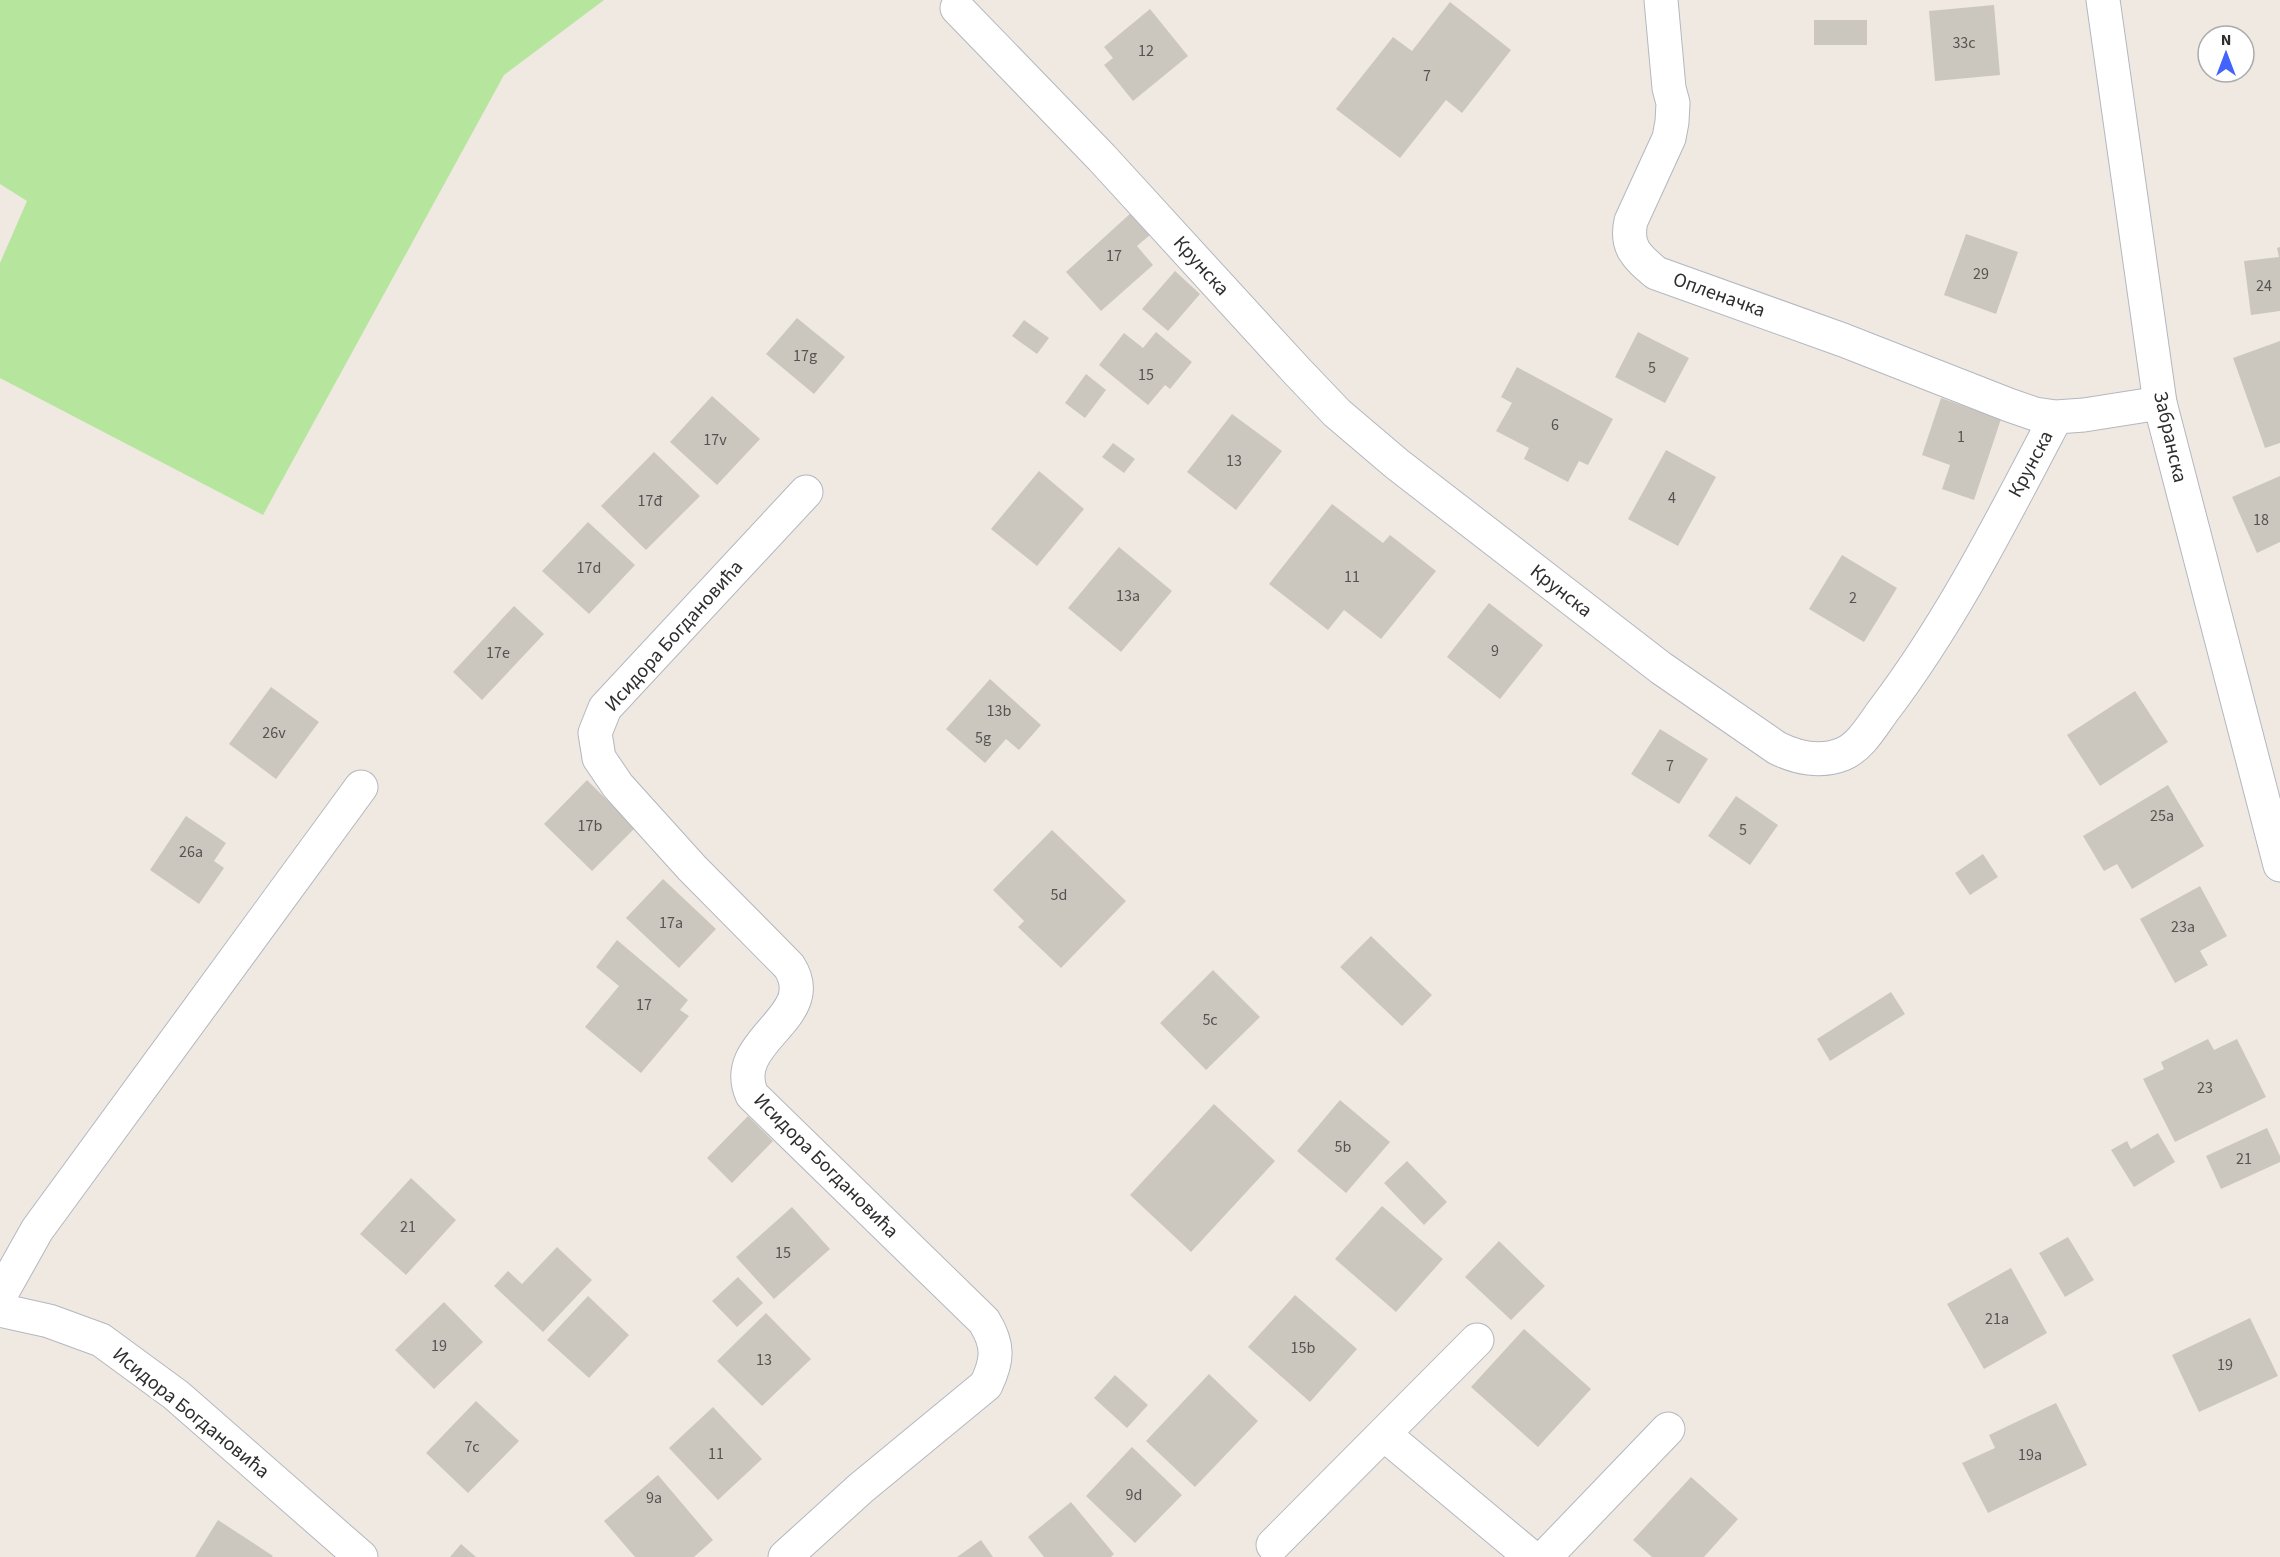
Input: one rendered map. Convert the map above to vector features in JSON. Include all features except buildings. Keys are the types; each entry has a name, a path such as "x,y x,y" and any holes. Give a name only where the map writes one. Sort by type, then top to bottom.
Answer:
{"street":[{"name":"Опленачка","path":"1661,0 1673,103 1672,122 1670,138 1631,221 1628,235 1632,248 1642,261 1656,273 1843,340 2009,405 2036,414 2056,417"},
{"name":"Забранска","path":"2103,0 2160,403 2280,865"},
{"name":"Крунска","path":"957,8 1102,158 1337,413 1397,464 1660,668 1777,748 1795,757 1816,759 1843,754 1858,743 1912,673 1971,579 2056,417 2160,403"},
{"name":"Исидора Богдановића","path":"785,1557 861,1488 986,1385 995,1366 996,1352 992,1333 984,1321 752,1095 748,1086 749,1067 758,1048 788,1013 796,999 794,973 692,868 618,786 599,758 595,733 605,708 806,492"},
{"path":"0,1296 37,1230 361,787"},
{"name":"Исидора Богдановића","path":"0,1310 49,1321 101,1340 176,1395 361,1557"},
{"path":"1273,1545 1477,1340"},
{"path":"1545,1557 1668,1429"},
{"path":"1385,1435 1531,1557"}],"green space":[{"path":"0,0 604,0 504,75 263,515 0,378 0,263 27,201 0,184"}]}
